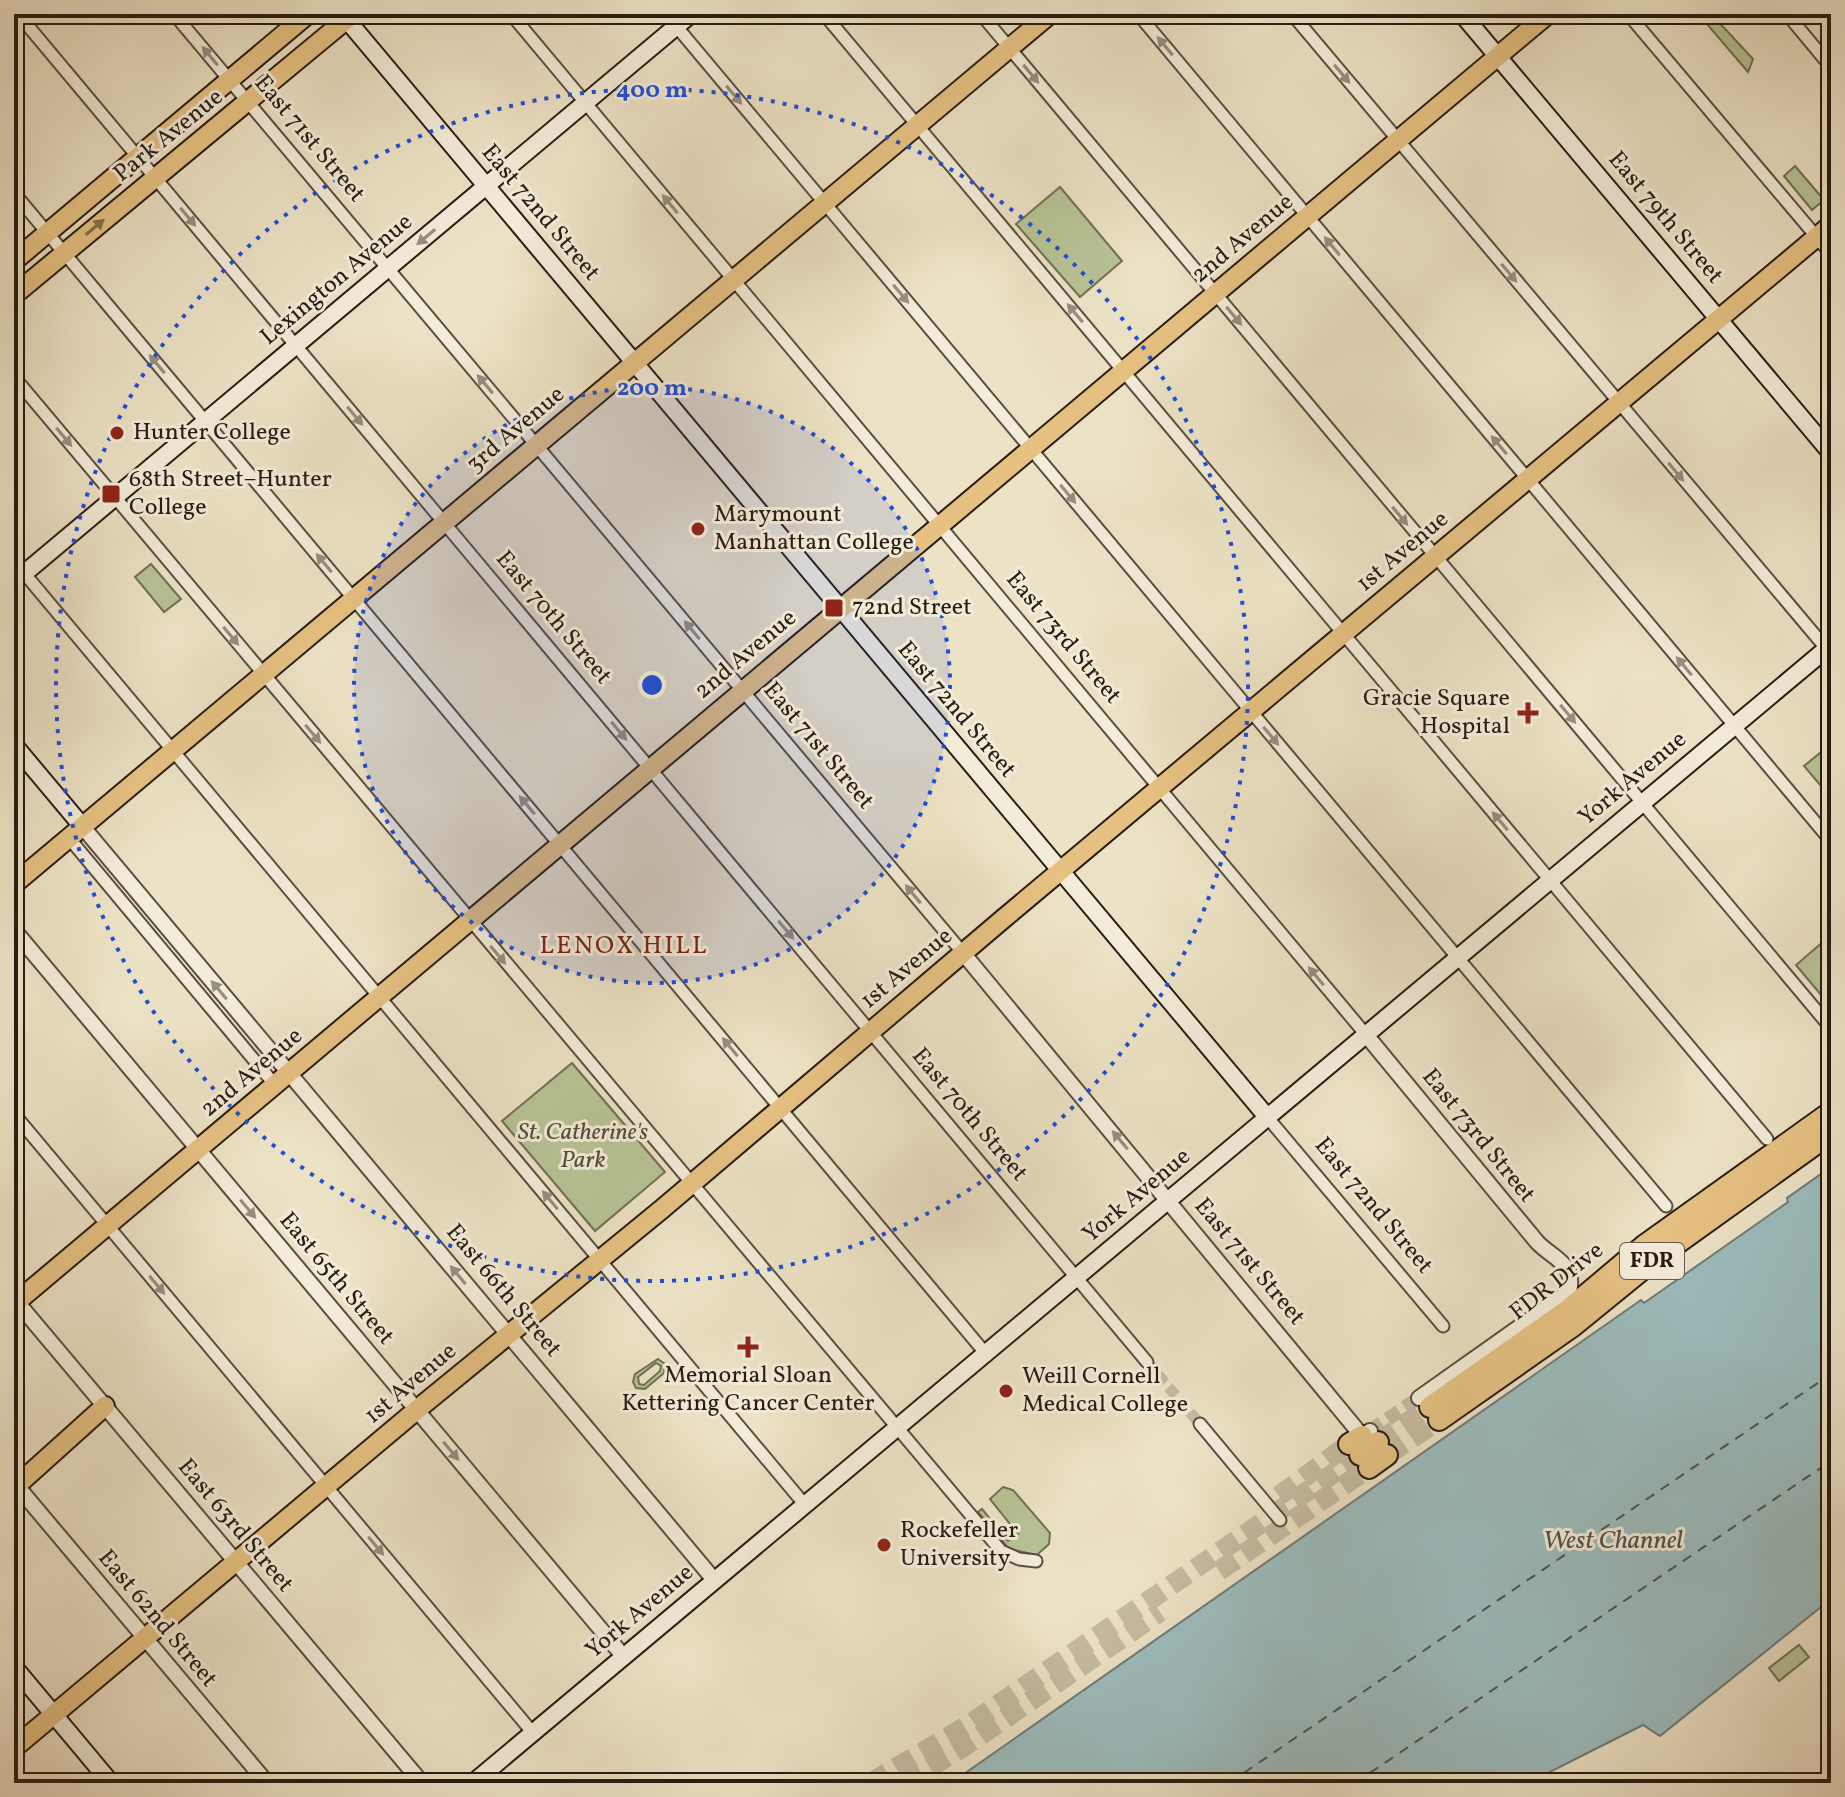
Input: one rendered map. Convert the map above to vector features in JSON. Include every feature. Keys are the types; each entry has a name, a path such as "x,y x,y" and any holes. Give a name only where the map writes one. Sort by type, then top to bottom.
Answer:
{"highway":[{"name":"FDR Drive","path":"1429,1408 1568,1310 1622,1265 1831,1112"},
{"name":"FDR Drive","path":"1429,1408 1573,1326 1654,1260 1831,1133"},
{"path":"1569,1292 1598,1272 1622,1265"}],"main road":[{"name":"Park Avenue","path":"14,261 308,14"},
{"name":"Lexington Avenue","path":"18,572 115,498 585,103 671,20 691,14"},
{"name":"3rd Avenue","path":"14,884 1050,14"},
{"name":"East 79th Street","path":"1462,14 1831,453"},
{"name":"2nd Avenue","path":"15,1301 471,922 649,767 1032,451 1548,14"},
{"name":"Park Avenue","path":"14,295 249,102 347,16"},
{"name":"East 72nd Street","path":"347,16 634,364 1268,1118"},
{"name":"1st Avenue","path":"14,1748 691,1184 1158,788 1824,231"},
{"name":"York Avenue","path":"473,1783 1734,725 1829,650"},
{"name":"East 66th Street","path":"14,745 75,832"},
{"path":"15,1486 105,1406"},
{"path":"14,1667 111,1783"}],"street":[{"name":"East 70th Street","path":"18,14 1147,1362"},
{"name":"East 71st Street","path":"174,14 1170,1200 1368,1447"},
{"name":"East 73rd Street","path":"511,14 1537,1242 1567,1267 1571,1276 1569,1292"},
{"path":"824,14 1767,1139"},
{"path":"981,14 1831,1028"},
{"path":"1138,14 1831,841"},
{"path":"1292,14 1829,650"},
{"path":"1628,14 1824,231 1831,254"},
{"path":"1787,14 1831,67"},
{"path":"671,20 1666,1206"},
{"path":"14,193 986,1354"},
{"path":"14,377 1001,1551 1019,1559 1036,1561"},
{"path":"18,572 805,1505"},
{"name":"East 66th Street","path":"75,832 117,868 254,1032 282,1079"},
{"name":"East 66th Street","path":"75,832 103,879 239,1045 282,1079 509,1335 715,1581"},
{"path":"103,879 117,868"},
{"name":"East 65th Street","path":"14,930 624,1657"},
{"path":"239,1045 254,1032"},
{"path":"14,1114 533,1733"},
{"name":"East 72nd Street","path":"1268,1118 1443,1326"},
{"name":"FDR Drive","path":"1429,1408 1569,1292"},
{"name":"East 63rd Street","path":"15,1301 422,1783"},
{"path":"1200,1424 1280,1520"},
{"name":"East 62nd Street","path":"15,1486 267,1783"}],"green space":[{"path":"1714,17 1753,59 1748,72 1706,23"},
{"path":"1795,166 1824,200 1812,210 1784,176"},
{"path":"1060,187 1122,261 1080,297 1016,224"},
{"path":"151,564 181,599 164,612 135,577"},
{"path":"1820,753 1831,767 1831,777 1821,786 1804,766"},
{"path":"1831,935 1831,1007 1796,965"},
{"name":"St. Catherine's Park","path":"572,1063 665,1172 595,1231 502,1121"},
{"path":"658,1359 665,1364 664,1373 645,1389 636,1388 633,1382 635,1374","holes":["656,1363 661,1366 660,1371 644,1385 639,1384 638,1377"]},
{"path":"1003,1487 1013,1490 1050,1533 1049,1544 1037,1555 1009,1549 978,1512 982,1509 1008,1541 1018,1534 990,1499"},
{"path":"1799,1645 1809,1657 1779,1681 1769,1668"}],"water":[{"name":"West Channel","path":"1831,1167 1831,1599 1660,1736 1643,1725 1528,1783 951,1783 1641,1300 1644,1303 1788,1202 1787,1198"}],"ferry route":[{"path":"1229,1783 1831,1374"},
{"path":"1355,1783 1831,1461"}],"tunnel":[{"path":"1147,1362 1200,1424"},
{"path":"1370,1431 1419,1398"},
{"path":"1378,1442 1430,1407"},
{"path":"1387,1455 1439,1420"},
{"path":"1279,1496 1349,1444"},
{"path":"870,1783 970,1724 1360,1455"},
{"path":"1219,1571 1369,1468"},
{"path":"904,1783 962,1748 1160,1612"}],"place":[{"name":"Hunter College","path":"117,433"},
{"name":"68th Street–Hunter College","path":"111,494"},
{"name":"Marymount Manhattan College","path":"698,529"},
{"name":"72nd Street","path":"834,608"},
{"name":"Gracie Square Hospital","path":"1528,713"},
{"name":"Memorial Sloan Kettering Cancer Center","path":"748,1347"},
{"name":"Weill Cornell Medical College","path":"1006,1391"},
{"name":"Rockefeller University","path":"884,1545"}],"district":[{"name":"LENOX HILL","path":"624,946"}]}
